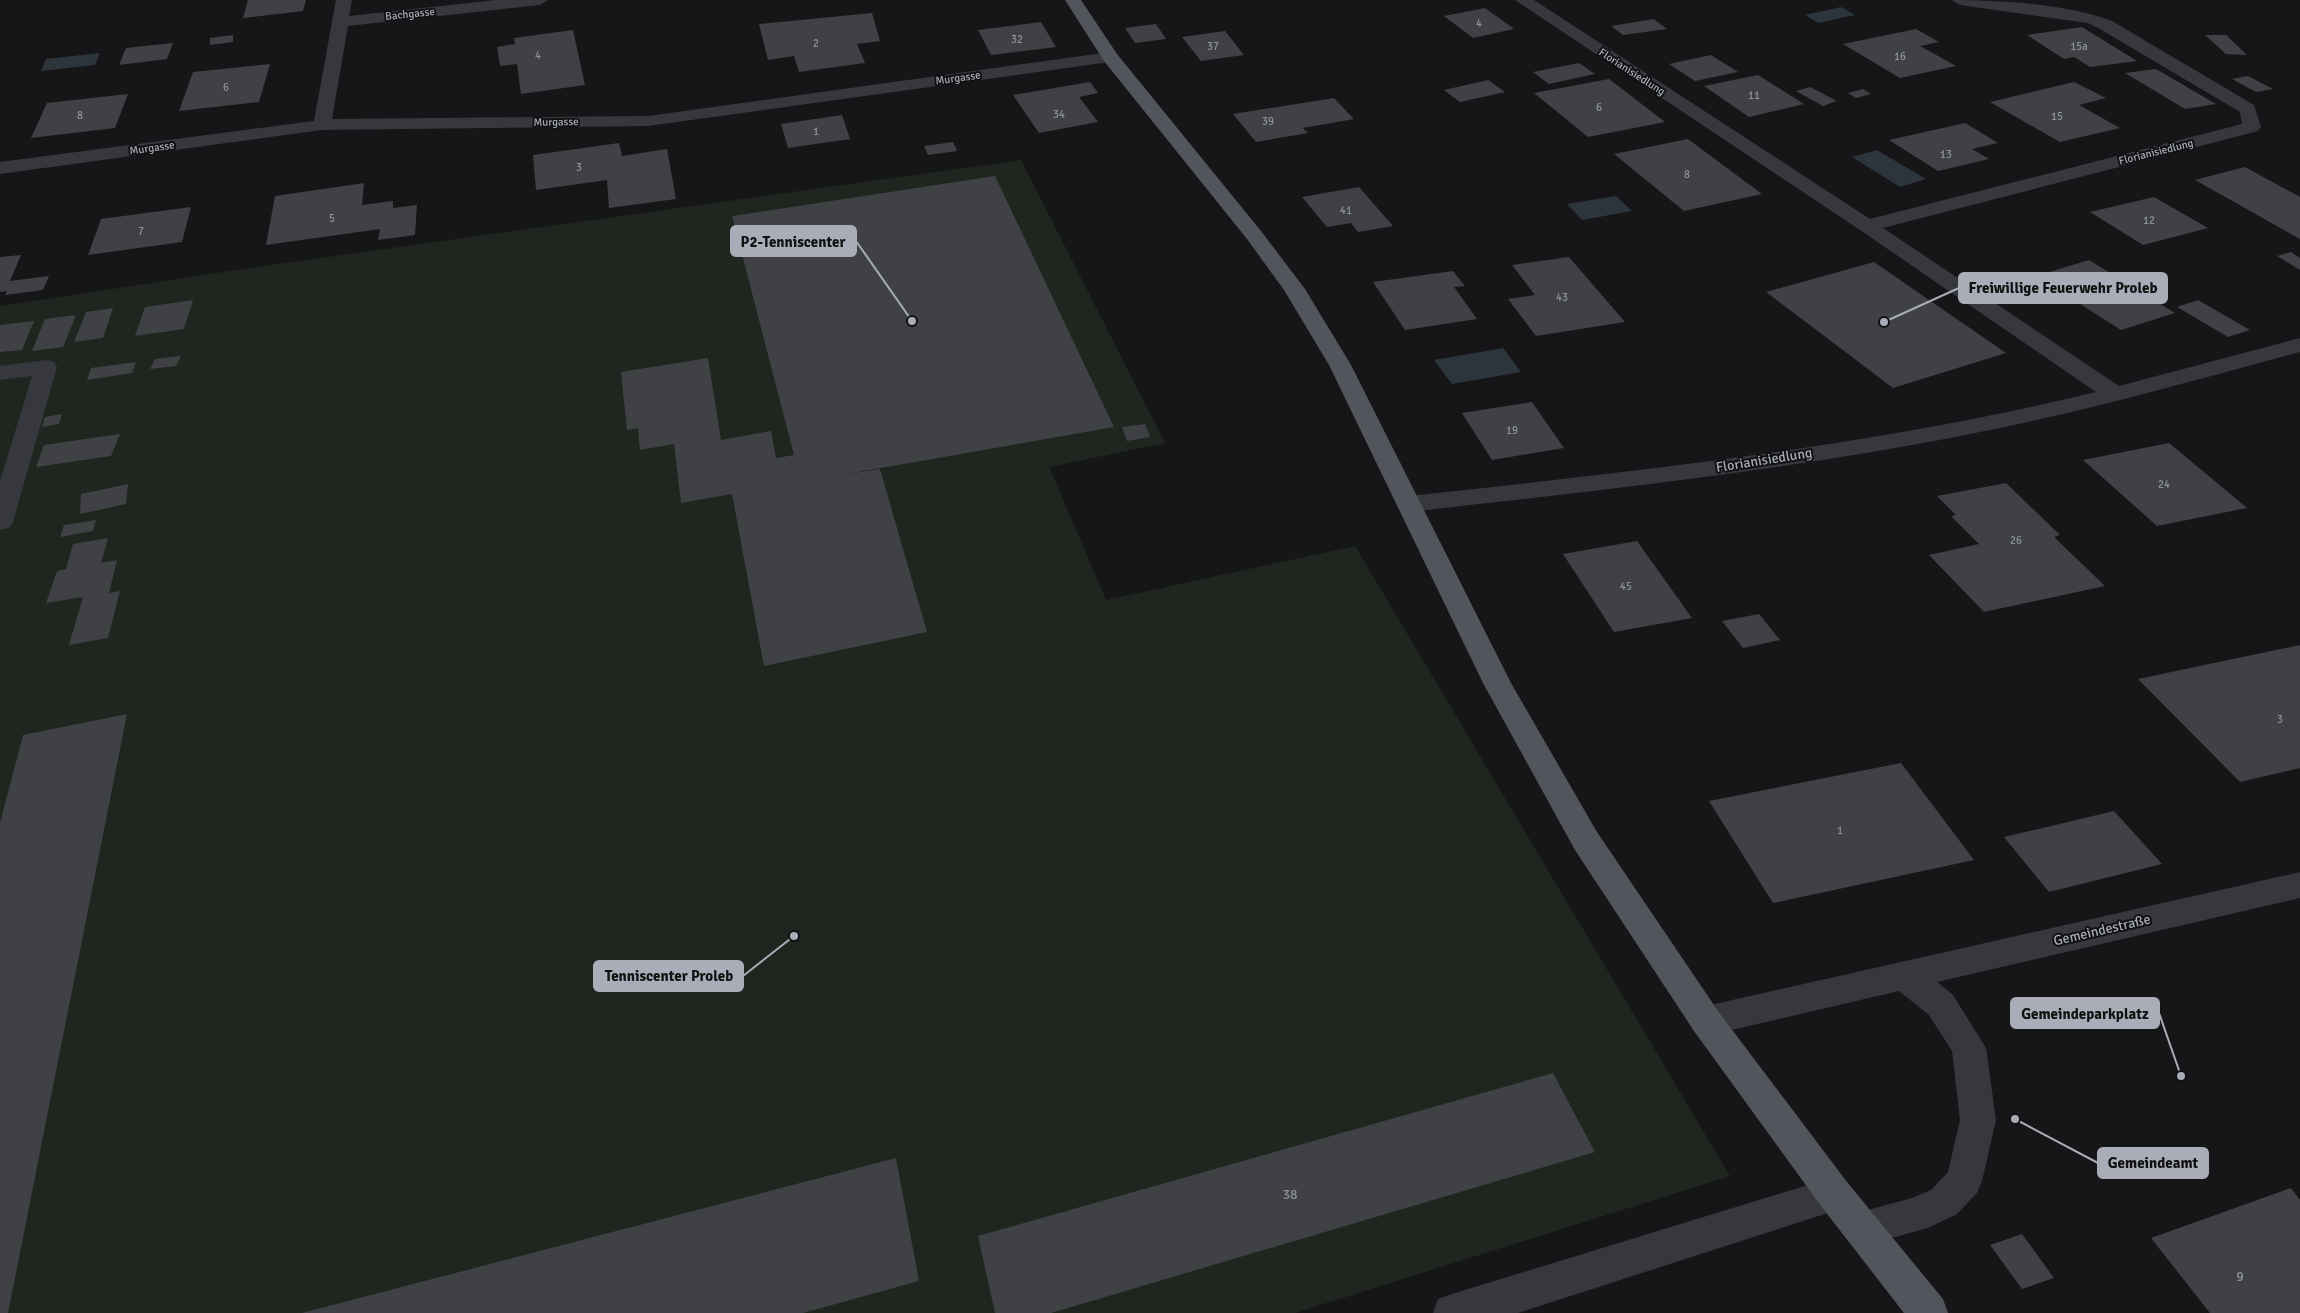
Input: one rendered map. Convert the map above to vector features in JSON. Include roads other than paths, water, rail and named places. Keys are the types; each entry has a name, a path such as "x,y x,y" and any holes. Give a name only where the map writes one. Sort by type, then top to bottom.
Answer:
{"main road":[{"path":"1073,0 1110,58 1254,235 1294,289 1340,365 1497,683 1581,832 1706,1022 1834,1194 1930,1313"}],"street":[{"path":"322,125 344,0"},
{"name":"Bachgasse","path":"340,22 540,0"},
{"name":"Florianisiedlung","path":"1523,0 1867,226 2115,394"},
{"name":"Florianisiedlung","path":"1867,226 2252,127 2248,109 2132,39 2091,19 1960,0"},
{"name":"Murgasse","path":"0,168 322,125 648,122 1110,58"},
{"name":"Florianisiedlung","path":"1409,504 1662,476 1976,426 2115,394 2300,344"},
{"path":"0,373 46,367 0,522"},
{"name":"Gemeindestraße","path":"1706,1022 2300,885"},
{"path":"1862,1228 1915,1215 1944,1202 1964,1181 1978,1120 1969,1048 1940,1005 1904,976"},
{"path":"1452,1313 1489,1304 1834,1194"}],"place":[{"name":"P2-Tenniscenter","path":"912,321"},
{"name":"Freiwillige Feuerwehr Proleb","path":"1884,322"},
{"name":"Tenniscenter Proleb","path":"794,936"},
{"name":"Gemeindeparkplatz","path":"2181,1076"},
{"name":"Gemeindeamt","path":"2015,1119"}]}
